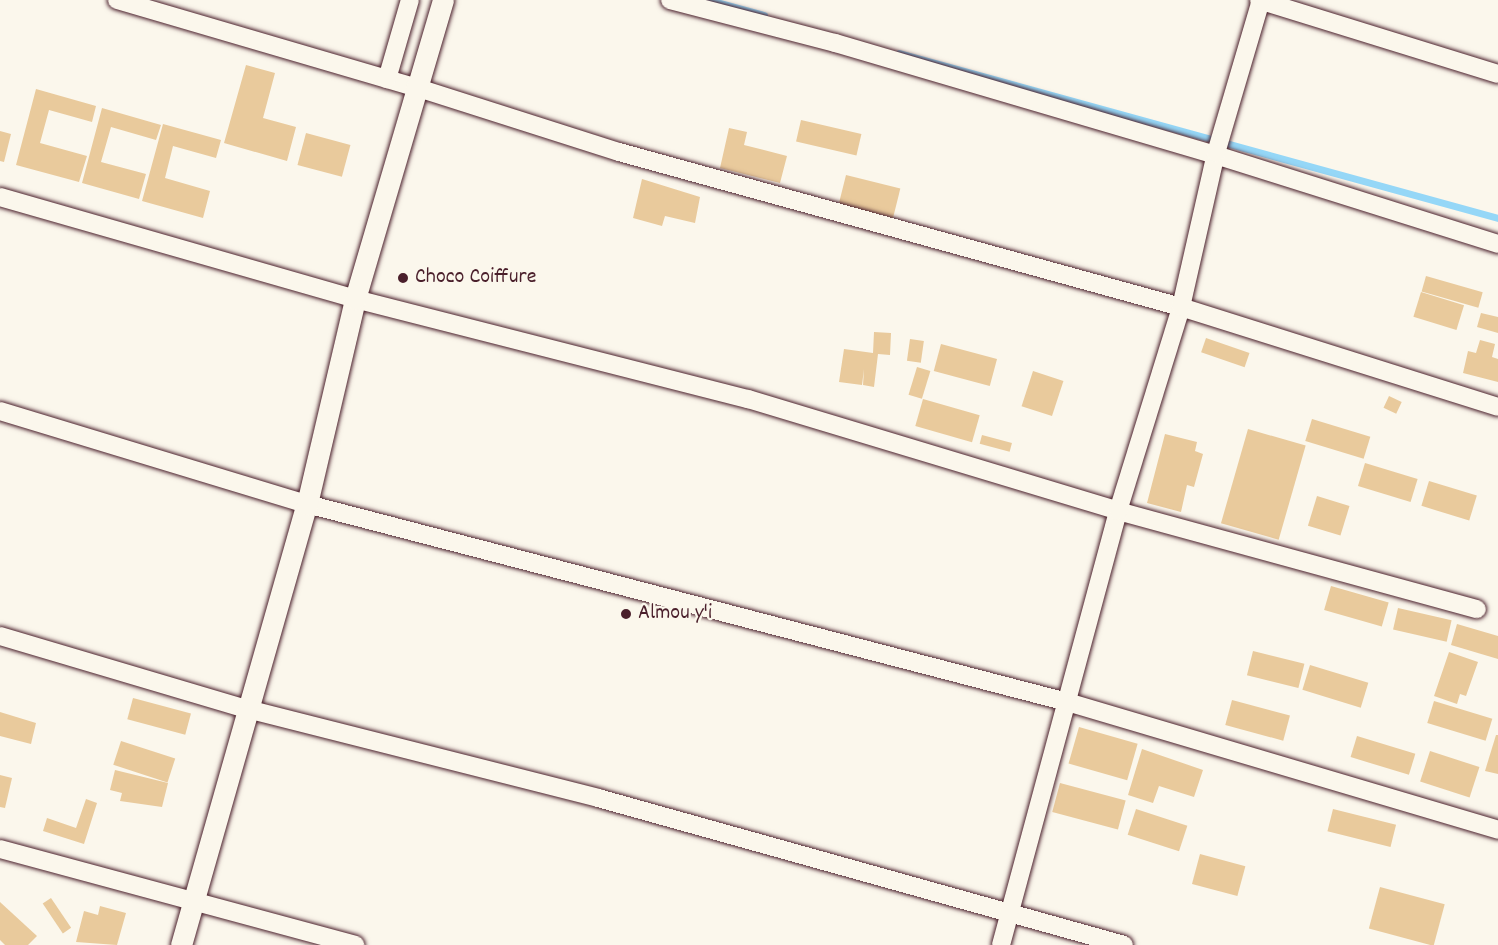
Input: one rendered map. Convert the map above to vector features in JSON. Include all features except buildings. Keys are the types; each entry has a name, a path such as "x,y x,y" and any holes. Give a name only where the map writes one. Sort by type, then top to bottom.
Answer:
{"street":[{"path":"117,0 415,87 619,152 1181,307 1498,407"},
{"path":"387,79 410,0"},
{"path":"181,945 307,504 356,300 415,87 443,0"},
{"path":"670,0 836,43 1216,154 1498,244"},
{"path":"1001,945 1118,511 1181,307 1216,154 1261,0 1498,74"},
{"path":"0,198 356,300 748,399 1118,511 1477,609"},
{"path":"0,411 307,504 1066,702 1498,830"},
{"path":"0,636 247,709 598,798 1124,945"},
{"path":"0,849 355,945"}],"waterway":[{"path":"709,0 764,15"},
{"path":"899,53 1498,218"}],"place":[{"name":"Choco Coiffure","path":"403,278"},
{"name":"Almou y'i","path":"626,614"}]}
